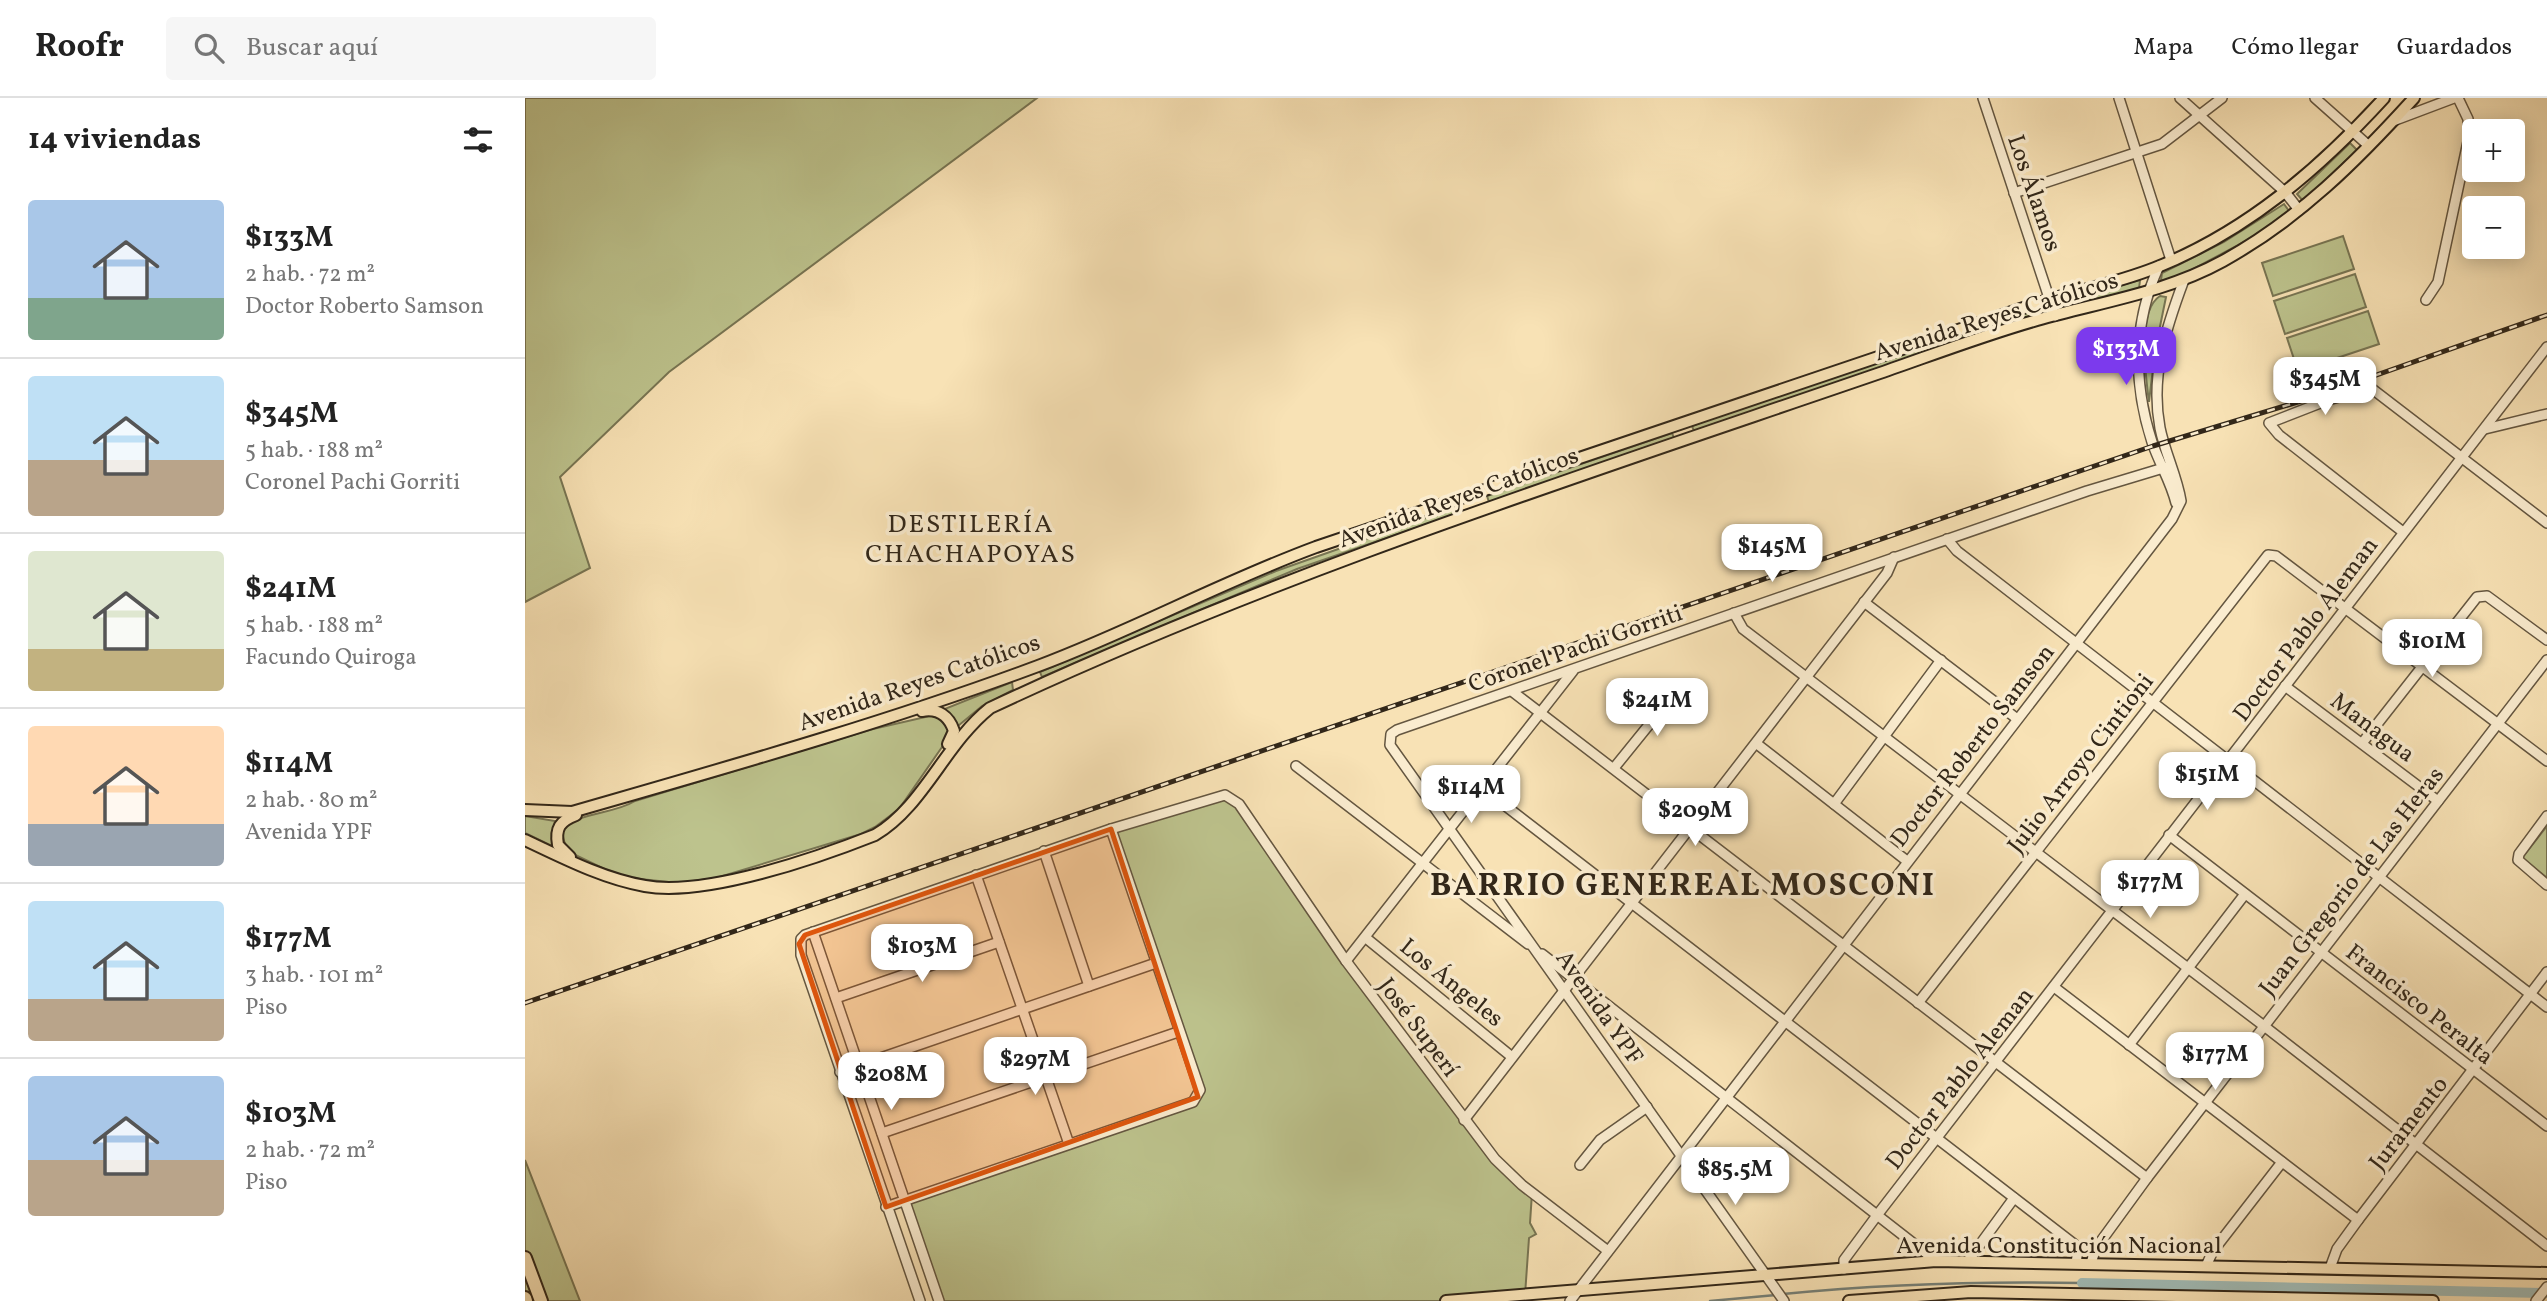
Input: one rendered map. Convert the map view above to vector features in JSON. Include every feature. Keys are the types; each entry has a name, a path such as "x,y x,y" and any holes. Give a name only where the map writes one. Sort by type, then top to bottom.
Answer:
{"highway":[{"path":"525,1258 541,1301"}],"main road":[{"name":"Avenida Reyes Católicos","path":"525,810 572,812 884,720 1041,665 1305,551 2051,299 2159,266 2239,224 2285,192 2353,131 2384,98"},
{"name":"Avenida Reyes Católicos","path":"525,840 610,877 646,886 674,889 716,885 875,835 895,824 962,733 989,708 1245,596 1494,505 2007,330 2184,280 2248,246 2331,185 2414,98"},
{"path":"884,720 927,710 939,711 951,722 953,736 919,791"},
{"path":"574,860 558,845 560,824 572,816 635,795"},
{"name":"Avenida Constitución Nacional","path":"1447,1301 1574,1296 1765,1275 1936,1261 2547,1273"},
{"name":"Avenida Constitución Nacional","path":"1849,1301 1936,1297 2433,1301"}],"street":[{"name":"Los Álamos","path":"1983,98 2055,316"},
{"path":"2119,98 2171,260"},
{"path":"2180,98 2285,192 2299,210"},
{"path":"2014,193 2162,144 2222,98"},
{"path":"2315,98 2369,146"},
{"path":"2392,121 2454,98 2468,119 2469,137 2438,282 2427,300"},
{"name":"Doctor Roberto Samson","path":"1574,1296 2175,512 2181,501 2147,426 2140,380 2139,332 2147,291 2159,266"},
{"name":"Doctor Roberto Samson","path":"2166,467 2158,413 2157,379 2163,338 2184,280"},
{"name":"Doctor Pablo Aleman","path":"1844,1269 1844,1260 1878,1214 2547,347"},
{"path":"2403,532 2280,435 2269,423 2328,400 2371,388 2547,523"},
{"path":"2485,429 2547,414"},
{"name":"Coronel Pachi Gorriti","path":"1391,734 1894,557 2166,467"},
{"path":"1947,539 1957,551 2547,1007"},
{"name":"Julio Arroyo Cintioni","path":"1919,1003 2265,557 2276,556 2344,608"},
{"path":"1464,1120 1757,744 1864,602 1894,557"},
{"path":"2363,742 2477,597 2487,596 2547,640"},
{"path":"1864,602 2017,718"},
{"path":"2344,608 2547,761"},
{"path":"1734,613 1743,629 2188,967 2547,1246"},
{"path":"1834,804 1941,660"},
{"name":"Juan Gregorio de Las Heras","path":"2091,1264 2096,1248 2147,1178 2547,660"},
{"path":"1346,961 1574,669"},
{"name":"Managua","path":"2285,686 2363,742 2438,801"},
{"path":"1614,768 1665,705 1683,690"},
{"path":"1513,692 2147,1178"},
{"name":"Avenida YPF","path":"1391,734 1390,745 1783,1300"},
{"path":"1757,744 1907,861"},
{"path":"1296,766 1574,978 1936,1261"},
{"path":"1481,787 2077,1246 2076,1263"},
{"name":"José Superí","path":"1111,829 1201,801 1231,797 1275,855 1302,900 1346,961 1464,1120 1506,1171 1608,1251"},
{"path":"2547,816 2519,854 2522,866 2547,885"},
{"path":"886,1207 1196,1100 1200,1090 1178,1032 1111,829 813,932 801,939 801,955 886,1207 920,1301"},
{"name":"Francisco Peralta","path":"2169,835 2547,1126"},
{"path":"1044,851 1089,986"},
{"path":"977,875 1069,1144"},
{"path":"2129,1045 2245,894"},
{"path":"813,932 939,1301"},
{"name":"Los Ángeles","path":"1366,937 1512,1057"},
{"path":"836,998 999,942"},
{"path":"840,1072 1156,963"},
{"name":"Juramento","path":"2330,1268 2337,1249 2358,1220 2547,972"},
{"path":"2054,987 2358,1220"},
{"path":"883,1133 1178,1032"},
{"path":"1580,1165 1600,1140 1647,1108"},
{"path":"2206,1266 2213,1251 2281,1162"},
{"path":"1968,1261 2014,1198"},
{"path":"2536,1301 2547,1287"}],"highlighted area":[{"path":"1111,829 1198,1097 886,1207 799,944 805,935"}],"green space":[{"path":"525,98 1037,98 669,372 560,477 590,568 525,602"},
{"path":"2350,143 2357,150 2303,201 2297,194"},
{"path":"2284,204 2289,211 2257,235 2167,283 2161,280 2162,273 2224,242"},
{"path":"2343,236 2354,269 2273,296 2262,263"},
{"path":"2355,274 2366,307 2285,334 2274,301"},
{"path":"2140,280 2139,289 2064,307 2062,301"},
{"path":"2160,296 2166,297 2155,351 2149,402 2145,330 2153,304"},
{"path":"2042,308 2043,312 2035,316 1694,431 1692,426 1728,412"},
{"path":"2368,311 2379,344 2298,371 2287,338"},
{"path":"1672,433 1674,438 1489,502 1487,496"},
{"path":"1460,506 1462,512 1297,569 1042,677 1040,672 1276,571"},
{"path":"1012,682 1013,690 982,706 958,726 942,710"},
{"path":"934,715 949,723 949,737 899,809 861,834 716,878 678,883 621,877 567,851 561,830 577,819 873,729"},
{"path":"1231,797 1492,1155 1532,1193 1530,1223 1536,1234 1529,1238 1525,1295 1443,1301 941,1301 905,1200 1196,1100 1200,1090 1111,829"},
{"path":"525,816 555,821 552,841 554,847 525,833"},
{"path":"2547,826 2547,878 2522,858"},
{"path":"525,1160 580,1301 525,1301"}],"waterway":[{"path":"1783,1294 1932,1284 2082,1283"},
{"path":"2082,1283 2547,1293"},
{"path":"1710,1301 1776,1295"}],"railway":[{"path":"525,1003 2153,446 2314,397 2547,315"}],"district":[{"name":"DESTILERÍA CHACHAPOYAS","path":"971,538"},
{"name":"BARRIO GENEREAL MOSCONI","path":"1683,884"}]}
